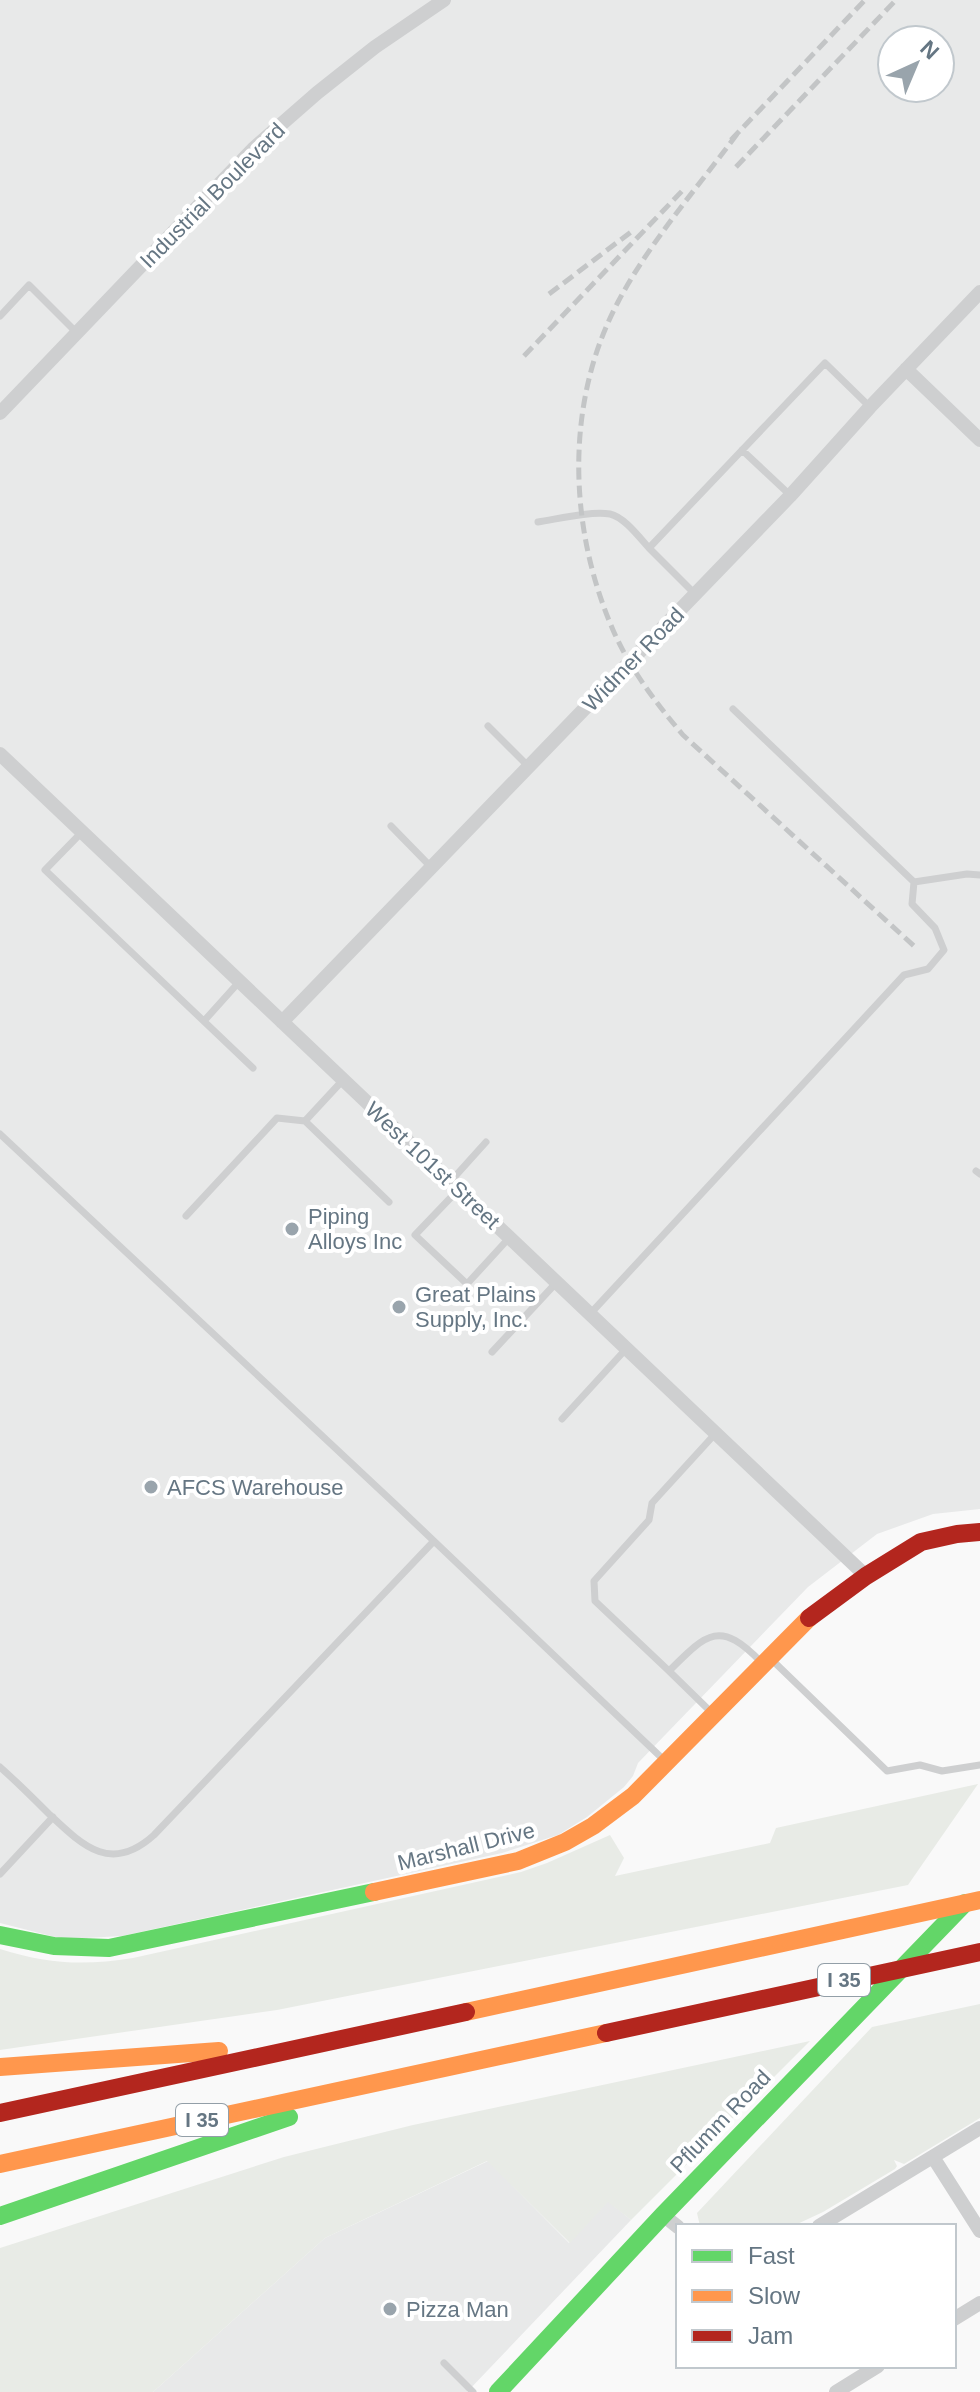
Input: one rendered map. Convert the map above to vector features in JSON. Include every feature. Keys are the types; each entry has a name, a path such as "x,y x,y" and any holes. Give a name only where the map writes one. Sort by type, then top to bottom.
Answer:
{"main road":[{"name":"Marshall Drive","path":"0,1935 29,1944 61,1948 109,1948 518,1861 551,1850 611,1816 811,1616 866,1576 921,1542 980,1532"},
{"name":"Pflumm Road","path":"498,2392 663,2215 980,1887"},
{"name":"I 35","path":"0,2113 980,1900"},
{"name":"I 35","path":"0,2164 980,1952"},
{"path":"0,2067 324,2043"},
{"path":"0,2216 403,2077"}],"street":[{"name":"Industrial Boulevard","path":"0,413 261,143 375,47 444,0"},
{"name":"Widmer Road","path":"282,1022 530,768 980,292"},
{"path":"906,369 978,435"},
{"name":"West 101st Street","path":"0,754 866,1576"},
{"path":"822,2224 980,2128"},
{"path":"933,2157 980,2231"},
{"path":"663,2215 676,2225"},
{"path":"956,2318 980,2303"},
{"path":"836,2392 875,2368"}],"lane":[{"path":"0,316 29,285 77,333"},
{"path":"649,548 825,363 870,407"},
{"path":"742,450 790,496"},
{"path":"538,522 610,514 620,519 695,594"},
{"path":"733,709 914,882"},
{"path":"488,726 530,768"},
{"path":"391,826 433,868"},
{"path":"82,832 45,870 253,1068"},
{"path":"914,882 980,875"},
{"path":"590,1314 904,975 928,969 944,950 935,928 912,904 914,882"},
{"path":"204,1021 239,982"},
{"path":"305,1121 343,1080"},
{"path":"186,1216 277,1118 305,1121 389,1202"},
{"path":"0,1134 667,1763"},
{"path":"486,1142 415,1235 467,1284 509,1238"},
{"path":"492,1352 556,1283"},
{"path":"562,1419 626,1349"},
{"path":"715,1434 652,1503 649,1520 594,1581 595,1601 715,1715"},
{"path":"0,1767 83,1844 99,1853 126,1853 143,1845 433,1542"},
{"path":"669,1671 704,1639 719,1634 734,1639 767,1661 887,1771 920,1765 942,1771 980,1765"},
{"path":"0,1874 53,1817"},
{"path":"444,2363 473,2392"}],"shaded area":[{"path":"0,0 980,0 980,1509 933,1514 877,1534 808,1587 638,1763 624,1787 587,1817 558,1835 502,1853 122,1936 59,1938 0,1923"},
{"path":"978,1784 908,1885 277,2010 0,2050 0,1949 66,1962 133,1958 521,1872 610,1835 624,1858 615,1876 770,1843 776,1828"},
{"path":"980,2004 980,2118 904,2164 894,2160 895,2169 797,2224 700,2224 697,2213 872,2027"},
{"path":"810,2041 631,2220 608,2202 570,2243 487,2161 325,2238 153,2392 0,2392 0,2248 284,2157 413,2125"},
{"path":"488,2161 569,2243 608,2201 631,2220 467,2392 153,2392 325,2238"}],"railway":[{"path":"731,140 865,0"},
{"path":"736,167 896,0"},
{"path":"737,134 644,258 618,302 601,341 581,422 581,507 587,549 613,630 644,685 673,723 914,946"},
{"path":"524,356 684,189"},
{"path":"549,294 635,229"}],"traffic: fast":[{"path":"0,1935 54,1946 109,1948 374,1892"},
{"path":"498,2392 663,2215 965,1903"},
{"path":"0,2216 289,2117"}],"traffic: slow":[{"path":"374,1892 518,1861 565,1842 593,1826 633,1796 809,1618"},
{"path":"466,2012 980,1900"},
{"path":"0,2164 606,2033"},
{"path":"0,2067 219,2051"}],"traffic: jam":[{"path":"809,1618 866,1576 921,1542 980,1532"},
{"path":"606,2033 980,1952"},
{"path":"0,2113 466,2012"}],"place":[{"name":"Piping Alloys Inc","path":"292,1229"},
{"name":"Great Plains Supply, Inc.","path":"399,1307"},
{"name":"AFCS Warehouse","path":"151,1487"},
{"name":"Pizza Man","path":"390,2309"}]}
